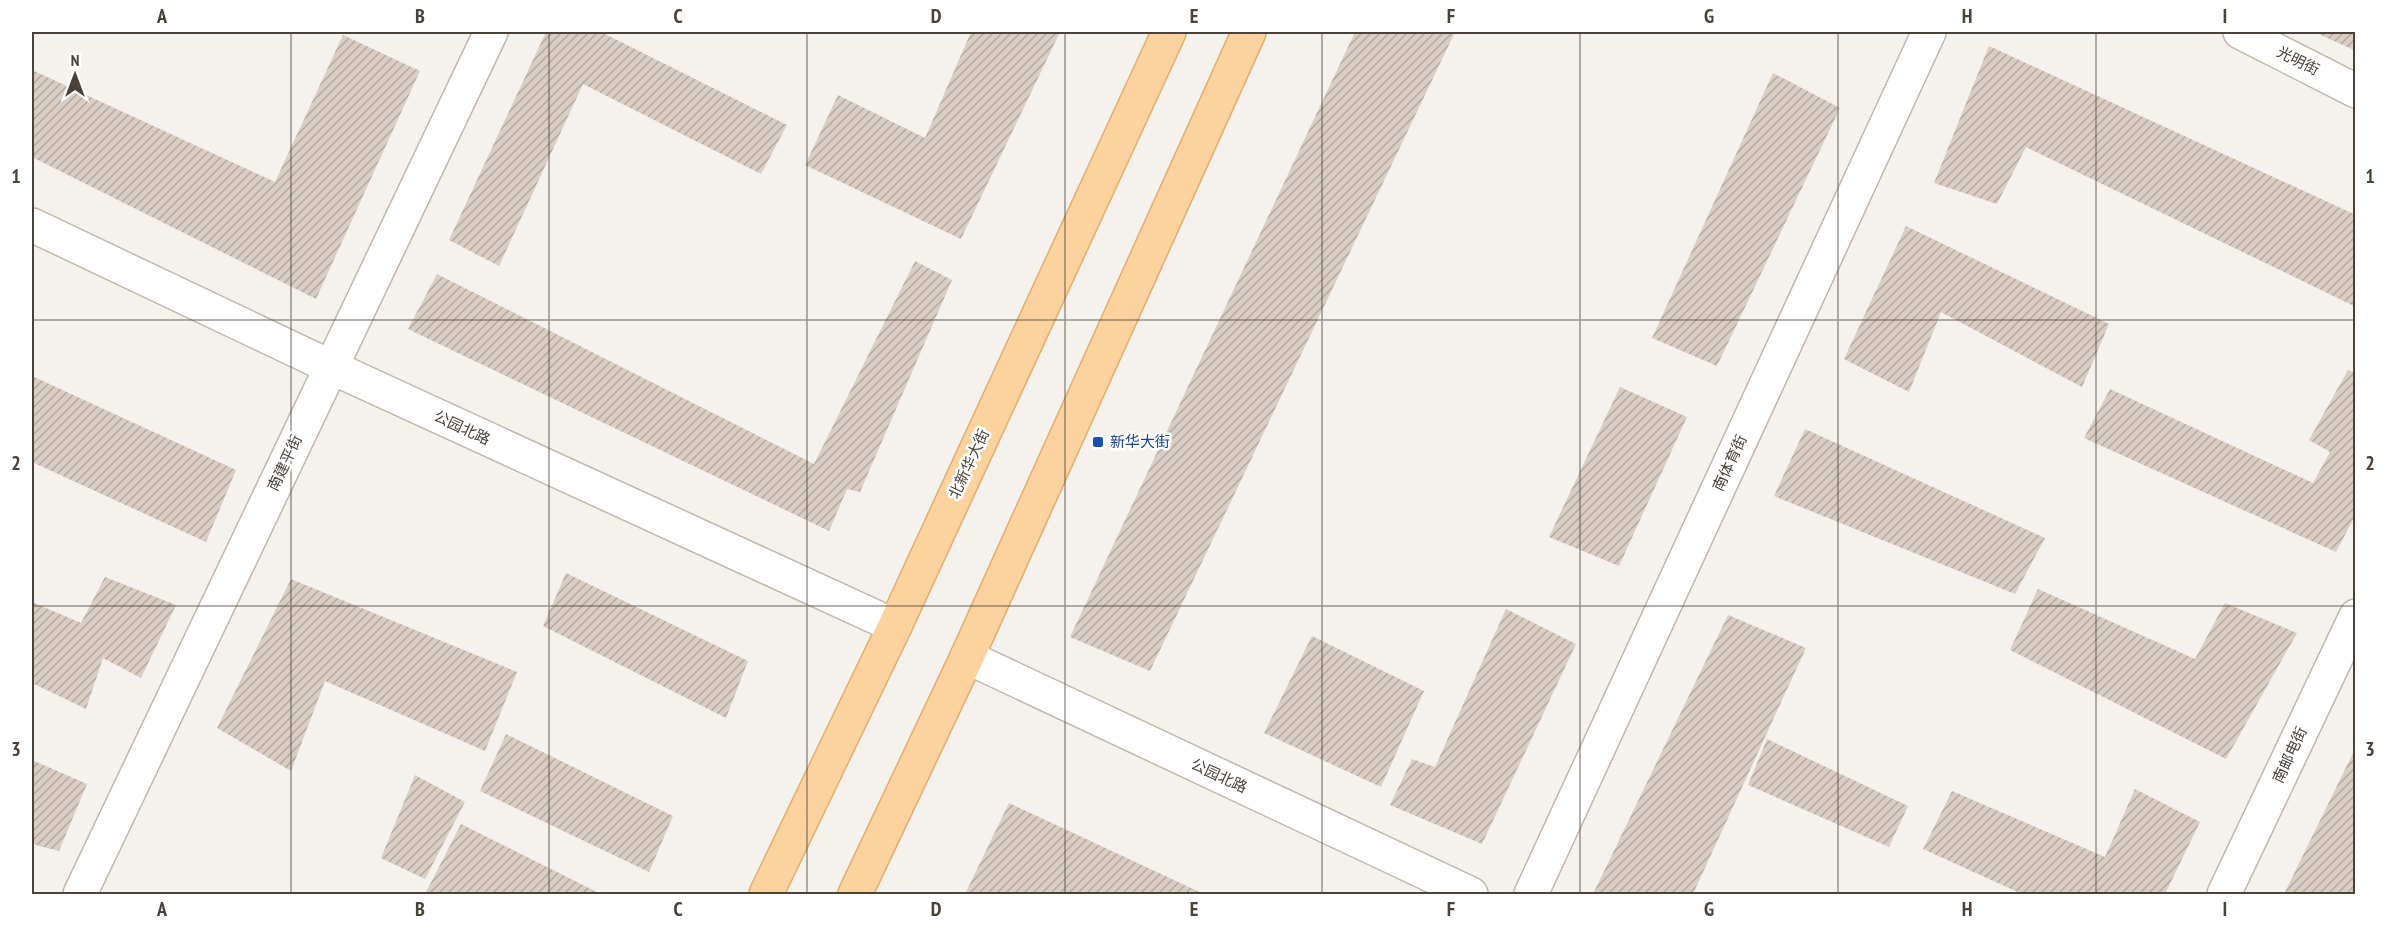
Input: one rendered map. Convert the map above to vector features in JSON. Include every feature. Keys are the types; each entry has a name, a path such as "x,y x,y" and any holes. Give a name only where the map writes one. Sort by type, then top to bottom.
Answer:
{"main road":[{"name":"北新华大街","path":"766,894 895,626 1169,32"},
{"path":"855,894 967,657 1249,32"}],"street":[{"name":"南建平街","path":"80,894 490,32"},
{"name":"南体育街","path":"1531,894 1929,32"},
{"name":"光明街","path":"2240,32 2355,91"},
{"name":"公园北路","path":"32,225 331,367 895,626"},
{"name":"南邮电街","path":"2224,894 2355,616"},
{"name":"公园北路","path":"967,657 1471,894"}],"building":[{"path":"546,32 601,32 787,125 761,174 583,84 499,266 449,240"},
{"path":"971,32 1060,32 961,239 805,165 838,95 925,138"},
{"path":"1355,32 1455,32 1150,671 1070,637"},
{"path":"2314,32 2356,32 2356,51"},
{"path":"343,35 420,71 316,299 32,157 32,70 275,182"},
{"path":"1989,46 2356,215 2356,307 2026,147 1997,204 1934,183"},
{"path":"1773,73 1840,108 1717,366 1652,338"},
{"path":"1906,226 2109,324 2082,387 1941,312 1909,392 1844,359"},
{"path":"915,261 952,280 860,492 847,489 829,531 408,329 437,274 814,464"},
{"path":"2348,370 2356,373 2356,514 2336,552 2084,438 2110,389 2313,483 2330,452 2309,440"},
{"path":"32,376 236,470 206,542 32,462"},
{"path":"1620,387 1687,417 1619,566 1549,537"},
{"path":"1805,429 2045,538 2015,594 1774,496"},
{"path":"566,573 748,661 726,718 543,626"},
{"path":"105,577 176,605 141,678 103,658 86,709 32,683 32,602 81,623"},
{"path":"291,579 517,672 485,751 325,681 291,771 217,728"},
{"path":"2038,589 2195,659 2225,603 2297,633 2226,759 2010,650"},
{"path":"1506,609 1576,644 1482,844 1390,805 1412,759 1435,767"},
{"path":"1728,615 1806,648 1693,894 1593,894"},
{"path":"1312,636 1424,691 1381,787 1264,733"},
{"path":"506,734 673,816 649,872 480,791"},
{"path":"1767,739 1908,806 1889,847 1748,785"},
{"path":"2356,747 2356,894 2284,894"},
{"path":"32,760 87,784 59,851 32,844"},
{"path":"415,775 465,802 425,879 381,858"},
{"path":"2135,789 2200,822 2165,894 2022,894 1923,849 1952,791 2105,857"},
{"path":"1009,803 1204,894 965,894"},
{"path":"461,824 597,892 597,894 425,894"}],"place":[{"name":"新华大街","path":"1098,442"}]}
